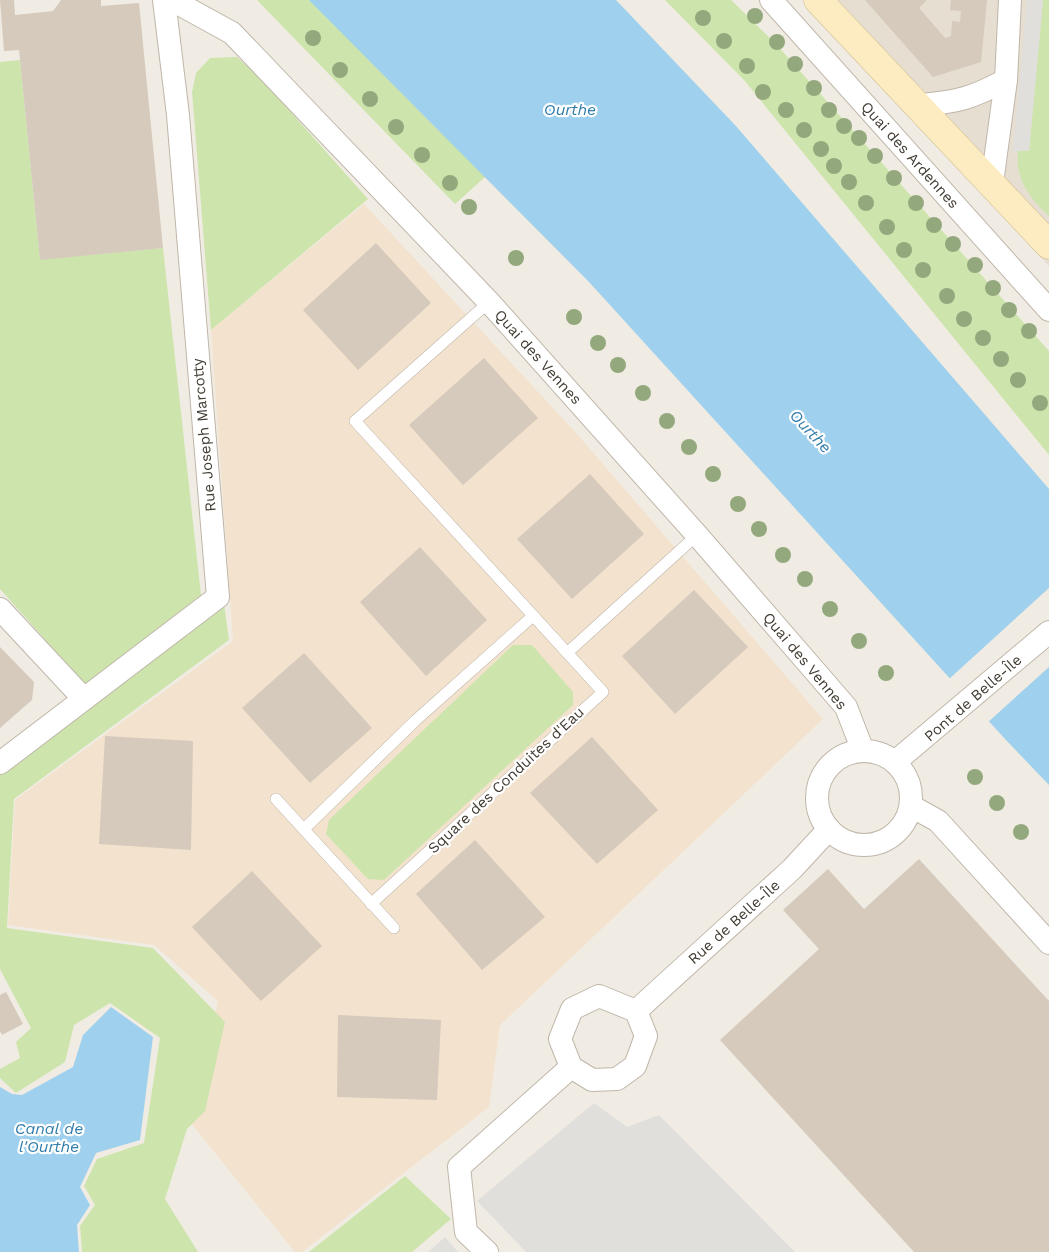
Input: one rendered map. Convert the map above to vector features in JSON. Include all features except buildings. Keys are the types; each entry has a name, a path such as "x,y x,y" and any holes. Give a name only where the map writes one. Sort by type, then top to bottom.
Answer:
{"main road":[{"path":"818,0 1049,245"}],"street":[{"name":"Rue Joseph Marcotty","path":"0,763 218,597 179,124 164,0"},
{"name":"Quai des Vennes","path":"172,0 232,33 489,302 698,535 846,707 863,751"},
{"name":"Quai des Ardennes","path":"771,0 1049,310"},
{"path":"992,183 1006,80 1010,0"},
{"path":"920,106 955,102 979,94 1006,80"},
{"path":"0,609 84,700"},
{"name":"Pont de Belle-Île","path":"895,762 924,740 1049,632"},
{"path":"863,751 881,754 895,762 903,771 910,786 911,806 901,828 880,843 868,845 852,844 842,840 829,830 822,820 817,804 818,784 830,765 847,756 863,751"},
{"path":"911,806 938,821 1049,943"},
{"name":"Rue de Belle-Île","path":"636,1011 792,870 829,830"},
{"path":"599,996 636,1011 646,1036 635,1066 617,1079 592,1080 571,1067 560,1040 572,1009 599,996"},
{"path":"488,1252 466,1232 459,1167 571,1067"}],"lane":[{"name":"Square des Conduites d'Eau","path":"371,904 603,692 355,421 489,302"},
{"path":"567,653 698,535"},
{"path":"304,829 416,720 533,616"},
{"path":"276,800 394,928"}],"shaded area":[{"path":"803,0 1049,0 1049,266"},
{"path":"1027,0 1043,0 1029,151 1013,151"},
{"path":"364,204 577,434 823,719 500,1025 489,1107 302,1252 295,1252 190,1122 218,1001 154,945 8,925 15,800 233,641 211,330"},
{"path":"594,1103 627,1127 659,1115 795,1252 526,1252 477,1201"},
{"path":"445,1237 458,1252 428,1252"}],"green space":[{"path":"257,0 331,0 494,169 455,204"},
{"path":"665,0 731,0 776,44 1049,351 1049,455 744,80"},
{"path":"1043,0 1049,0 1049,216 1035,202 1025,187 1021,179 1018,160 1018,150 1029,151"},
{"path":"237,57 264,82 368,199 211,330 192,92 196,73 210,58"},
{"path":"20,60 40,259 163,248 201,595 85,684 0,589 0,62"},
{"path":"224,604 229,640 14,799 7,928 153,948 225,1022 205,1111 187,1129 165,1199 198,1252 82,1252 80,1226 95,1205 84,1186 97,1159 144,1143 160,1038 110,1003 74,1025 65,1062 16,1093 0,1078 0,1069 20,1058 16,1042 31,1028 0,969 0,775"},
{"path":"513,645 532,645 573,692 573,705 384,880 368,879 326,834 329,820"},
{"path":"405,1176 451,1219 412,1252 309,1252"}],"water":[{"name":"Ourthe","path":"309,0 616,0 735,125 1049,489 1049,785 589,282"},
{"name":"Canal de l'Ourthe","path":"111,1007 153,1037 140,1140 96,1153 80,1187 90,1205 77,1225 79,1252 0,1252 0,1087 12,1094 22,1095 73,1067 83,1035"}],"pier":[{"path":"1049,588 1049,667 987,723 948,680"}]}
